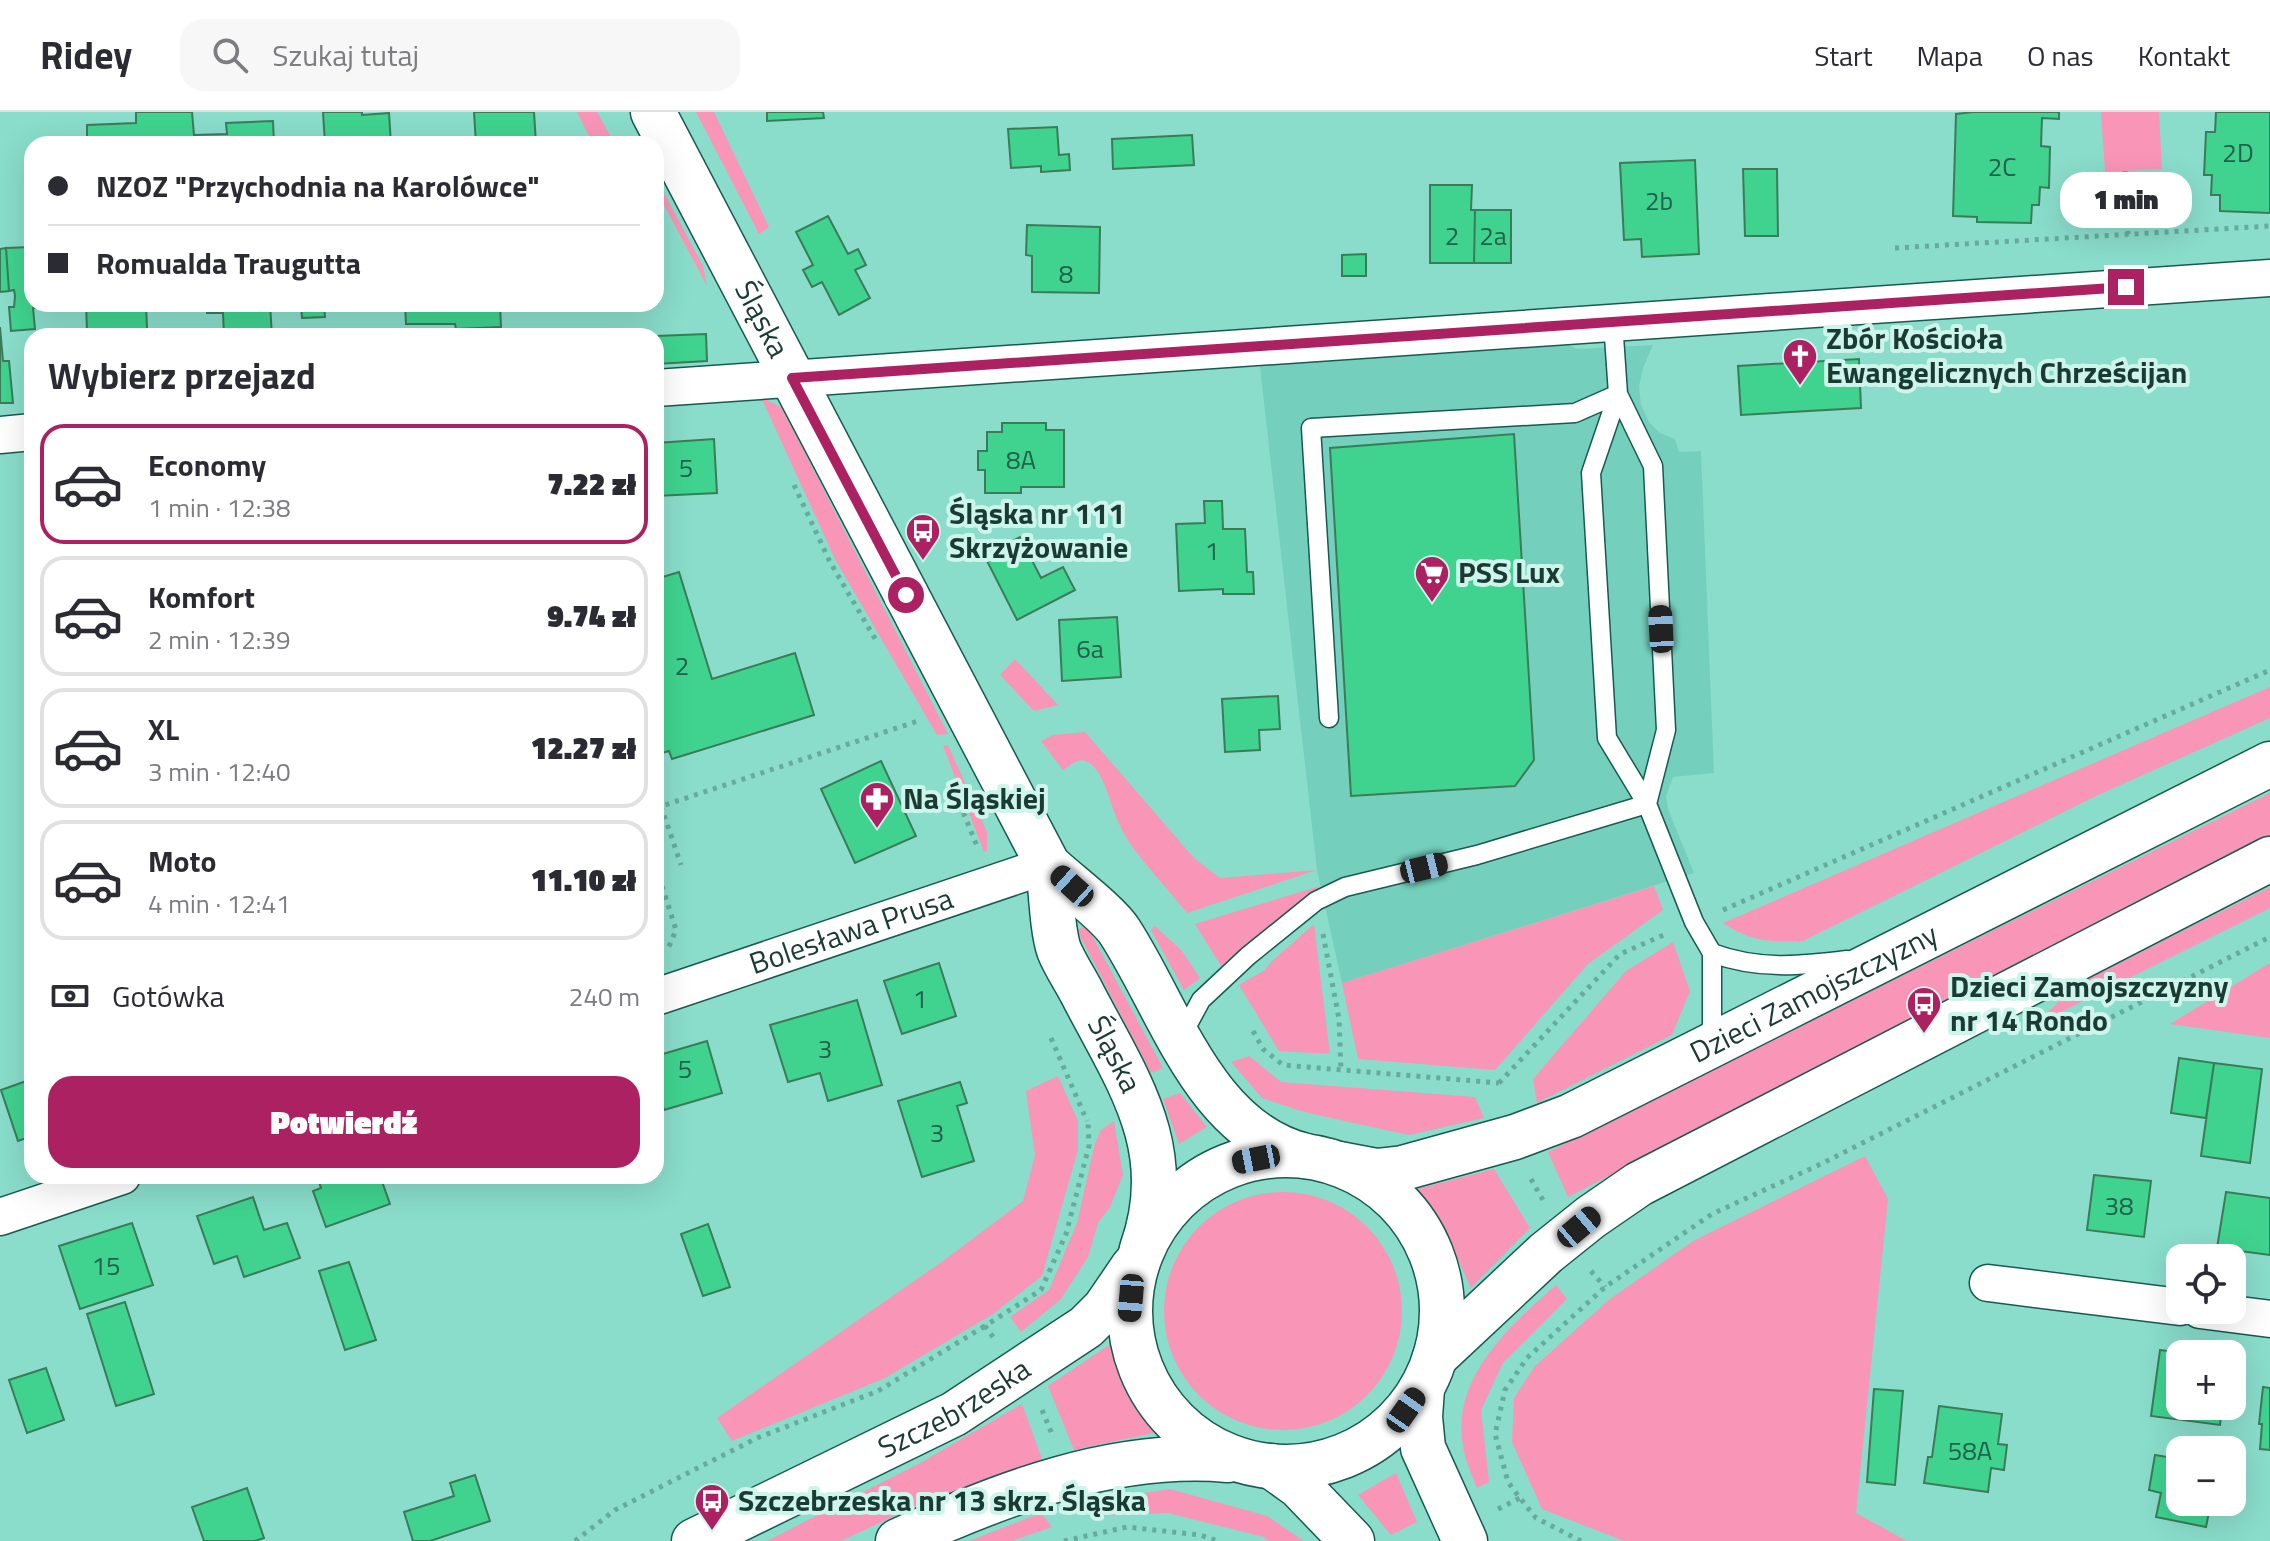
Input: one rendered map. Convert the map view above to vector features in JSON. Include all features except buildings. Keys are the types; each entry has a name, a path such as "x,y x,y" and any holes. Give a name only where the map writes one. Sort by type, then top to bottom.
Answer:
{"main road":[{"name":"Śląska","path":"653,112 1048,865 1119,929 1180,1040 1215,1092 1250,1131 1277,1147 1323,1160"},
{"name":"Dzieci Zamojszczyzny","path":"1323,1160 1377,1171 1403,1168 1515,1137 1571,1116 2270,764"},
{"path":"898,1541 964,1510 1016,1492 1118,1466 1173,1457 1314,1465 1365,1445 1387,1430 1406,1410 1428,1372 1546,1253 1639,1184 2270,859"},
{"name":"Śląska","path":"1048,865 1058,947 1128,1082 1155,1161 1155,1206 1140,1254"},
{"name":"Szczebrzeska","path":"694,1541 967,1406 1086,1327 1120,1287 1159,1220 1174,1203 1209,1175 1239,1162 1273,1155 1323,1160"},
{"path":"1323,1160 1370,1180 1396,1200 1418,1227 1433,1257 1441,1313 1420,1417 1423,1448 1478,1527"},
{"path":"1140,1254 1132,1281 1129,1315 1134,1348 1145,1380 1163,1408 1187,1432 1215,1450 1259,1464 1299,1486 1352,1541"}],"street":[{"path":"664,387 2270,278"},
{"path":"0,435 24,433"},
{"name":"Bolesława Prusa","path":"664,994 1048,865"},
{"path":"0,1217 98,1184"},
{"path":"1988,1283 2166,1305"},
{"path":"2246,1316 2270,1319"}],"lane":[{"path":"1613,322 1618,394 1653,466 1666,730 1647,804"},
{"path":"1329,718 1311,428 1575,413 1618,394"},
{"path":"1618,394 1591,473 1607,738 1647,804 1694,922 1712,953 1709,1047"},
{"path":"1180,1040 1201,1000 1248,956 1316,901 1345,887 1477,855 1647,804"},
{"path":"1712,953 1737,962 1766,966 1797,966 1890,955"}],"path":[{"path":"2125,171 2128,234"},
{"path":"1895,248 2270,226"},
{"path":"1253,1031 1263,1049 1283,1065 1499,1083 1620,954 2270,670"},
{"path":"664,805 921,720"},
{"path":"664,822 681,865"},
{"path":"664,892 676,930 665,955"},
{"path":"1581,1541 1536,1518 1508,1482 1495,1434 1505,1390 1527,1358 1605,1287 1712,1214 1821,1164 2270,937"},
{"path":"1331,973 1339,1019 1341,1071"},
{"path":"575,1541 615,1510 757,1438 878,1391 1041,1290 1066,1234 1089,1146 1087,1121 1098,1114"},
{"path":"1528,1174 1552,1216"},
{"path":"1585,1265 1605,1287"},
{"path":"985,1326 1001,1348"},
{"path":"1040,1405 1050,1425 1055,1446"},
{"path":"1478,1527 1520,1498"},
{"path":"1064,1541 1127,1527 1200,1535 1218,1541"}],"shaded area":[{"path":"577,112 597,112 610,136 589,136"},
{"path":"696,112 714,112 769,227 759,234"},
{"path":"2101,112 2159,112 2162,169 2105,172"},
{"path":"664,193 703,266 707,286 664,205"},
{"path":"1560,341 1577,349 1653,345 1639,386 1641,405 1649,422 1660,433 1675,439 1679,452 1701,451 1714,773 1673,777 1666,796 1668,809 1694,873 1342,983 1317,870 1259,359"},
{"path":"761,397 782,408 948,734 937,735 835,559"},
{"path":"1015,659 1058,705 1034,711 1000,675"},
{"path":"2270,687 2270,718 2096,796 1803,941 1761,940 1723,923"},
{"path":"1085,732 1194,858 1220,878 1317,870 1187,913 1130,843 1097,770 1082,760 1063,770 1041,741 1053,735"},
{"path":"948,745 987,832 987,851 984,852 943,746"},
{"path":"2270,793 2270,837 1568,1197 1548,1152"},
{"path":"1320,886 1221,966 1195,924"},
{"path":"1654,886 1663,910 1588,964 1495,1070 1358,1059 1342,983"},
{"path":"2270,887 2270,908 2035,1025 2076,985"},
{"path":"1314,924 1330,1054 1279,1051 1239,985 1265,970"},
{"path":"1087,926 1163,1068 1151,1073 1077,930"},
{"path":"1155,926 1182,951 1200,978 1184,990 1151,930"},
{"path":"1673,942 1690,991 1672,1035 1537,1103 1533,1079 1626,971"},
{"path":"2270,963 2270,1038 2170,1024"},
{"path":"1249,1056 1281,1082 1475,1097 1484,1118 1409,1135 1304,1112 1262,1098 1231,1062"},
{"path":"1058,1076 1078,1121 1078,1150 1042,1276 993,1314 885,1378 732,1441 717,1418 943,1261 1023,1201 1035,1155 1026,1091"},
{"path":"1180,1093 1207,1127 1179,1144 1163,1099"},
{"path":"1114,1121 1123,1175 1110,1207 1098,1223 1088,1257 1061,1299 1021,1332 1010,1317 1049,1290 1077,1223 1095,1143 1101,1130"},
{"path":"1865,1156 1888,1199 1856,1513 1907,1541 1624,1541 1542,1509 1512,1442 1514,1398 1535,1366 1610,1299 1693,1241"},
{"path":"1494,1169 1530,1228 1471,1288 1448,1237 1417,1189"},
{"path":"1283,1192 1306,1194 1329,1201 1367,1227 1393,1265 1400,1288 1400,1334 1393,1357 1367,1395 1329,1421 1306,1428 1283,1430 1260,1428 1237,1421 1199,1395 1173,1357 1166,1334 1164,1311 1166,1288 1173,1265 1199,1227 1237,1201 1260,1194"},
{"path":"1556,1285 1567,1299 1503,1363 1481,1410 1489,1482 1477,1488 1463,1446 1462,1421 1466,1398 1475,1376 1503,1336"},
{"path":"1112,1343 1125,1392 1158,1432 1074,1450 1048,1386"},
{"path":"1022,1404 1042,1459 914,1507 841,1541 767,1541 922,1462"},
{"path":"1396,1473 1417,1522 1391,1535 1358,1495"},
{"path":"1170,1489 1267,1516 1304,1541 1269,1541 1264,1537 1168,1513 1097,1516 1088,1502"},
{"path":"1041,1513 1052,1527 1012,1541 969,1541"}],"place":[{"name":"Zbór Kościoła Ewangelicznych Chrześcijan","path":"1800,387"},
{"name":"Śląska nr 111 Skrzyżowanie","path":"923,562"},
{"name":"PSS Lux","path":"1432,604"},
{"name":"Na Śląskiej","path":"877,830"},
{"name":"Dzieci Zamojszczyzny nr 14 Rondo","path":"1924,1035"},
{"name":"Szczebrzeska nr 13 skrz. Śląska","path":"712,1532"}],"route":[{"path":"906,595 792,378 2126,287"}]}
